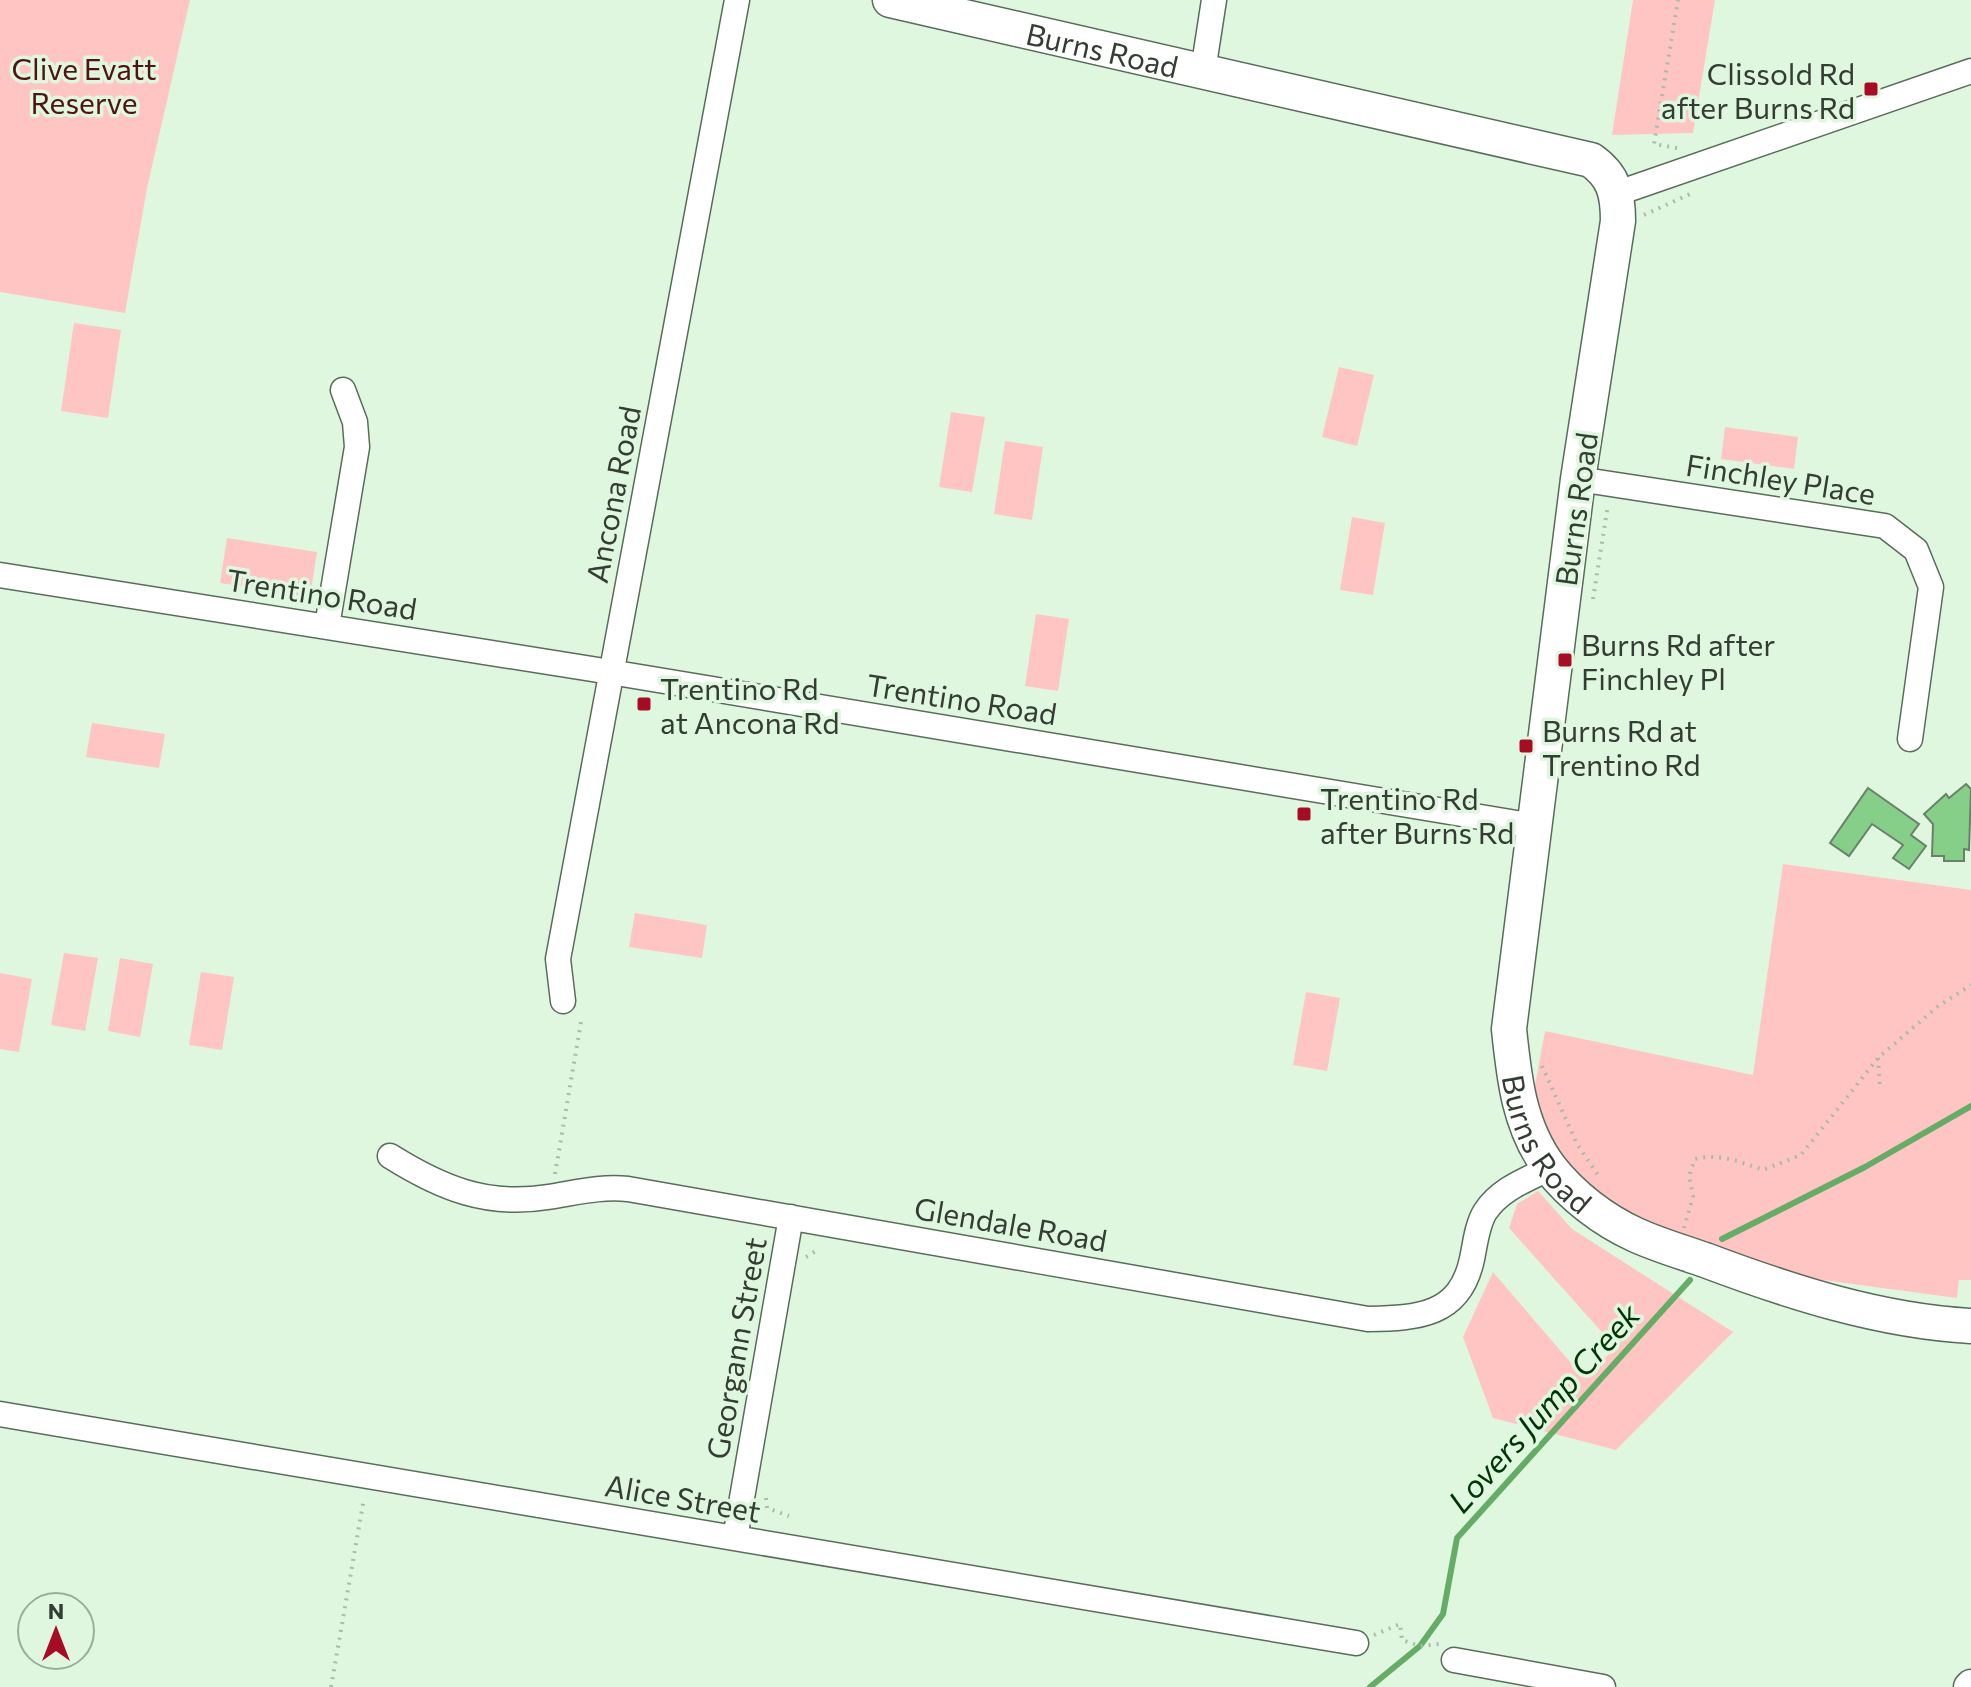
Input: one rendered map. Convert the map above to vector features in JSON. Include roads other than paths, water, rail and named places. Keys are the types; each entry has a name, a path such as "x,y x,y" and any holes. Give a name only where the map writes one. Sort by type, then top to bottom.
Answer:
{"main road":[{"name":"Burns Road","path":"890,0 1591,160 1603,169 1618,193 1618,221 1578,479 1509,1029 1519,1103 1536,1146 1550,1168 1581,1201 1635,1235 1762,1281 1828,1300 1894,1316 1971,1326"}],"street":[{"name":"Ancona Road","path":"563,1001 558,959 737,0"},
{"path":"1203,71 1214,0"},
{"path":"1618,193 1971,71"},
{"path":"327,626 357,447 355,422 343,390"},
{"name":"Finchley Place","path":"1578,479 1885,526 1903,538 1916,550 1931,587 1910,739"},
{"name":"Trentino Road","path":"0,575 611,672 1534,826"},
{"name":"Glendale Road","path":"390,1156 439,1185 461,1193 508,1201 615,1188 1368,1319 1398,1318 1444,1308 1454,1301 1468,1279 1484,1214 1500,1194 1550,1168"},
{"name":"Georgann Street","path":"735,1538 791,1217"},
{"name":"Alice Street","path":"0,1414 1356,1643"},
{"path":"1454,1660 1603,1687"}],"waterway":[{"name":"Lovers Jump Creek","path":"1722,1239 1865,1167 1971,1106"},
{"name":"Lovers Jump Creek","path":"1370,1687 1420,1646 1443,1614 1457,1538 1690,1280"}],"place":[{"name":"Clissold Rd after Burns Rd","path":"1871,89"},
{"name":"Burns Rd after Finchley Pl","path":"1565,660"},
{"name":"Trentino Rd at Ancona Rd","path":"644,704"},
{"name":"Burns Rd at Trentino Rd","path":"1526,746"},
{"name":"Trentino Rd after Burns Rd","path":"1304,814"}],"park label":[{"name":"Clive Evatt Reserve","path":"84,84"}]}
